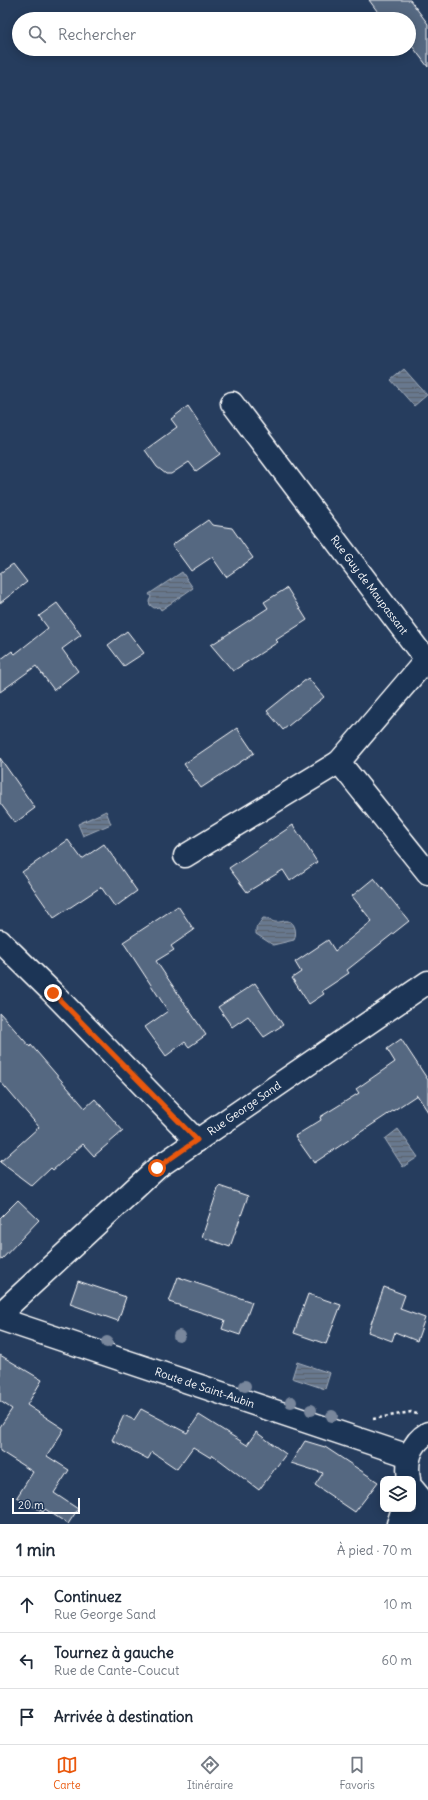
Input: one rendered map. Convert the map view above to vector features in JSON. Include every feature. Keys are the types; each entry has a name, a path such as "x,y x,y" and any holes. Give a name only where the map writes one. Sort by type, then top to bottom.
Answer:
{"street":[{"name":"Rue Guy de Maupassant","path":"185,856 339,762 426,660 232,403"},
{"path":"339,762 428,873"},
{"path":"0,941 197,1140"},
{"name":"Rue George Sand","path":"0,1314 157,1168 428,982"},
{"name":"Route de Saint-Aubin","path":"0,1319 409,1456"},
{"path":"410,1476 408,1468 409,1456 415,1445 428,1433"},
{"path":"398,1524 404,1512"},
{"path":"418,1524 428,1514"}],"water":[{"path":"404,369 427,395 414,406 391,380"},
{"path":"182,572 193,588 161,610 159,607 154,608 150,605 149,601 151,597 149,594"},
{"path":"106,811 111,824 83,836 78,824"},
{"path":"263,918 267,918 275,922 291,922 295,929 294,940 273,945 256,934 256,928"},
{"path":"398,1129 418,1157 403,1167 385,1139"},
{"path":"297,1362 330,1373 325,1389 292,1378"}],"building":[{"path":"369,0 410,0 428,24 428,67 416,51 416,12 378,12"},
{"path":"188,406 220,454 196,471 189,462 171,474 166,474 157,467 145,450 177,427 171,419"},
{"path":"208,520 212,525 232,528 253,558 226,577 212,557 191,571 172,545"},
{"path":"13,564 27,582 0,603 0,573"},
{"path":"287,588 307,620 276,640 278,642 233,671 211,645 268,608 264,602"},
{"path":"57,603 81,635 62,649 78,671 54,690 36,666 0,692 0,660 12,651 15,654 48,628 39,616"},
{"path":"127,631 144,653 124,666 108,645"},
{"path":"308,678 324,697 283,730 267,711"},
{"path":"237,728 254,753 201,788 184,764"},
{"path":"0,758 35,808 15,823 0,803"},
{"path":"293,825 317,862 290,881 283,870 247,892 229,868"},
{"path":"68,840 82,859 104,844 137,891 115,907 101,887 54,918 22,872"},
{"path":"374,878 409,921 347,970 349,973 322,991 324,994 309,1004 292,978 301,972 295,962 328,940 335,951 372,921 352,896"},
{"path":"178,906 194,930 171,946 174,950 156,961 206,1035 189,1047 185,1042 166,1056 145,1027 168,1011 123,942"},
{"path":"255,983 283,1025 264,1037 248,1016 232,1027 218,1007"},
{"path":"0,1013 30,1047 31,1045 85,1108 95,1099 123,1131 94,1156 83,1144 53,1170 51,1168 32,1186 0,1162 39,1127 0,1081"},
{"path":"401,1039 428,1080 428,1112 417,1095 314,1163 295,1136 321,1120 320,1117 359,1093 356,1089 395,1062 387,1049"},
{"path":"219,1186 248,1196 230,1247 202,1237"},
{"path":"18,1200 39,1220 0,1261 0,1218"},
{"path":"178,1277 252,1302 240,1335 222,1329 225,1320 169,1302"},
{"path":"78,1281 126,1297 118,1321 70,1304"},
{"path":"384,1287 405,1295 400,1309 425,1318 417,1341 395,1332 392,1341 368,1332"},
{"path":"308,1294 341,1305 326,1344 294,1333"},
{"path":"0,1355 42,1380 27,1405 64,1429 47,1456 69,1470 54,1493 78,1509 68,1524 45,1509 43,1512 17,1497 33,1472 0,1451 0,1427 12,1409 0,1401"},
{"path":"141,1409 187,1433 199,1415 247,1445 256,1432 286,1454 259,1490 213,1455 211,1458 193,1447 177,1469 152,1452 148,1459 112,1440 124,1415 134,1420"},
{"path":"305,1441 325,1447 378,1482 355,1512 315,1485 323,1473 291,1463"}],"route":[{"path":"53,993 197,1140 157,1168"}]}
